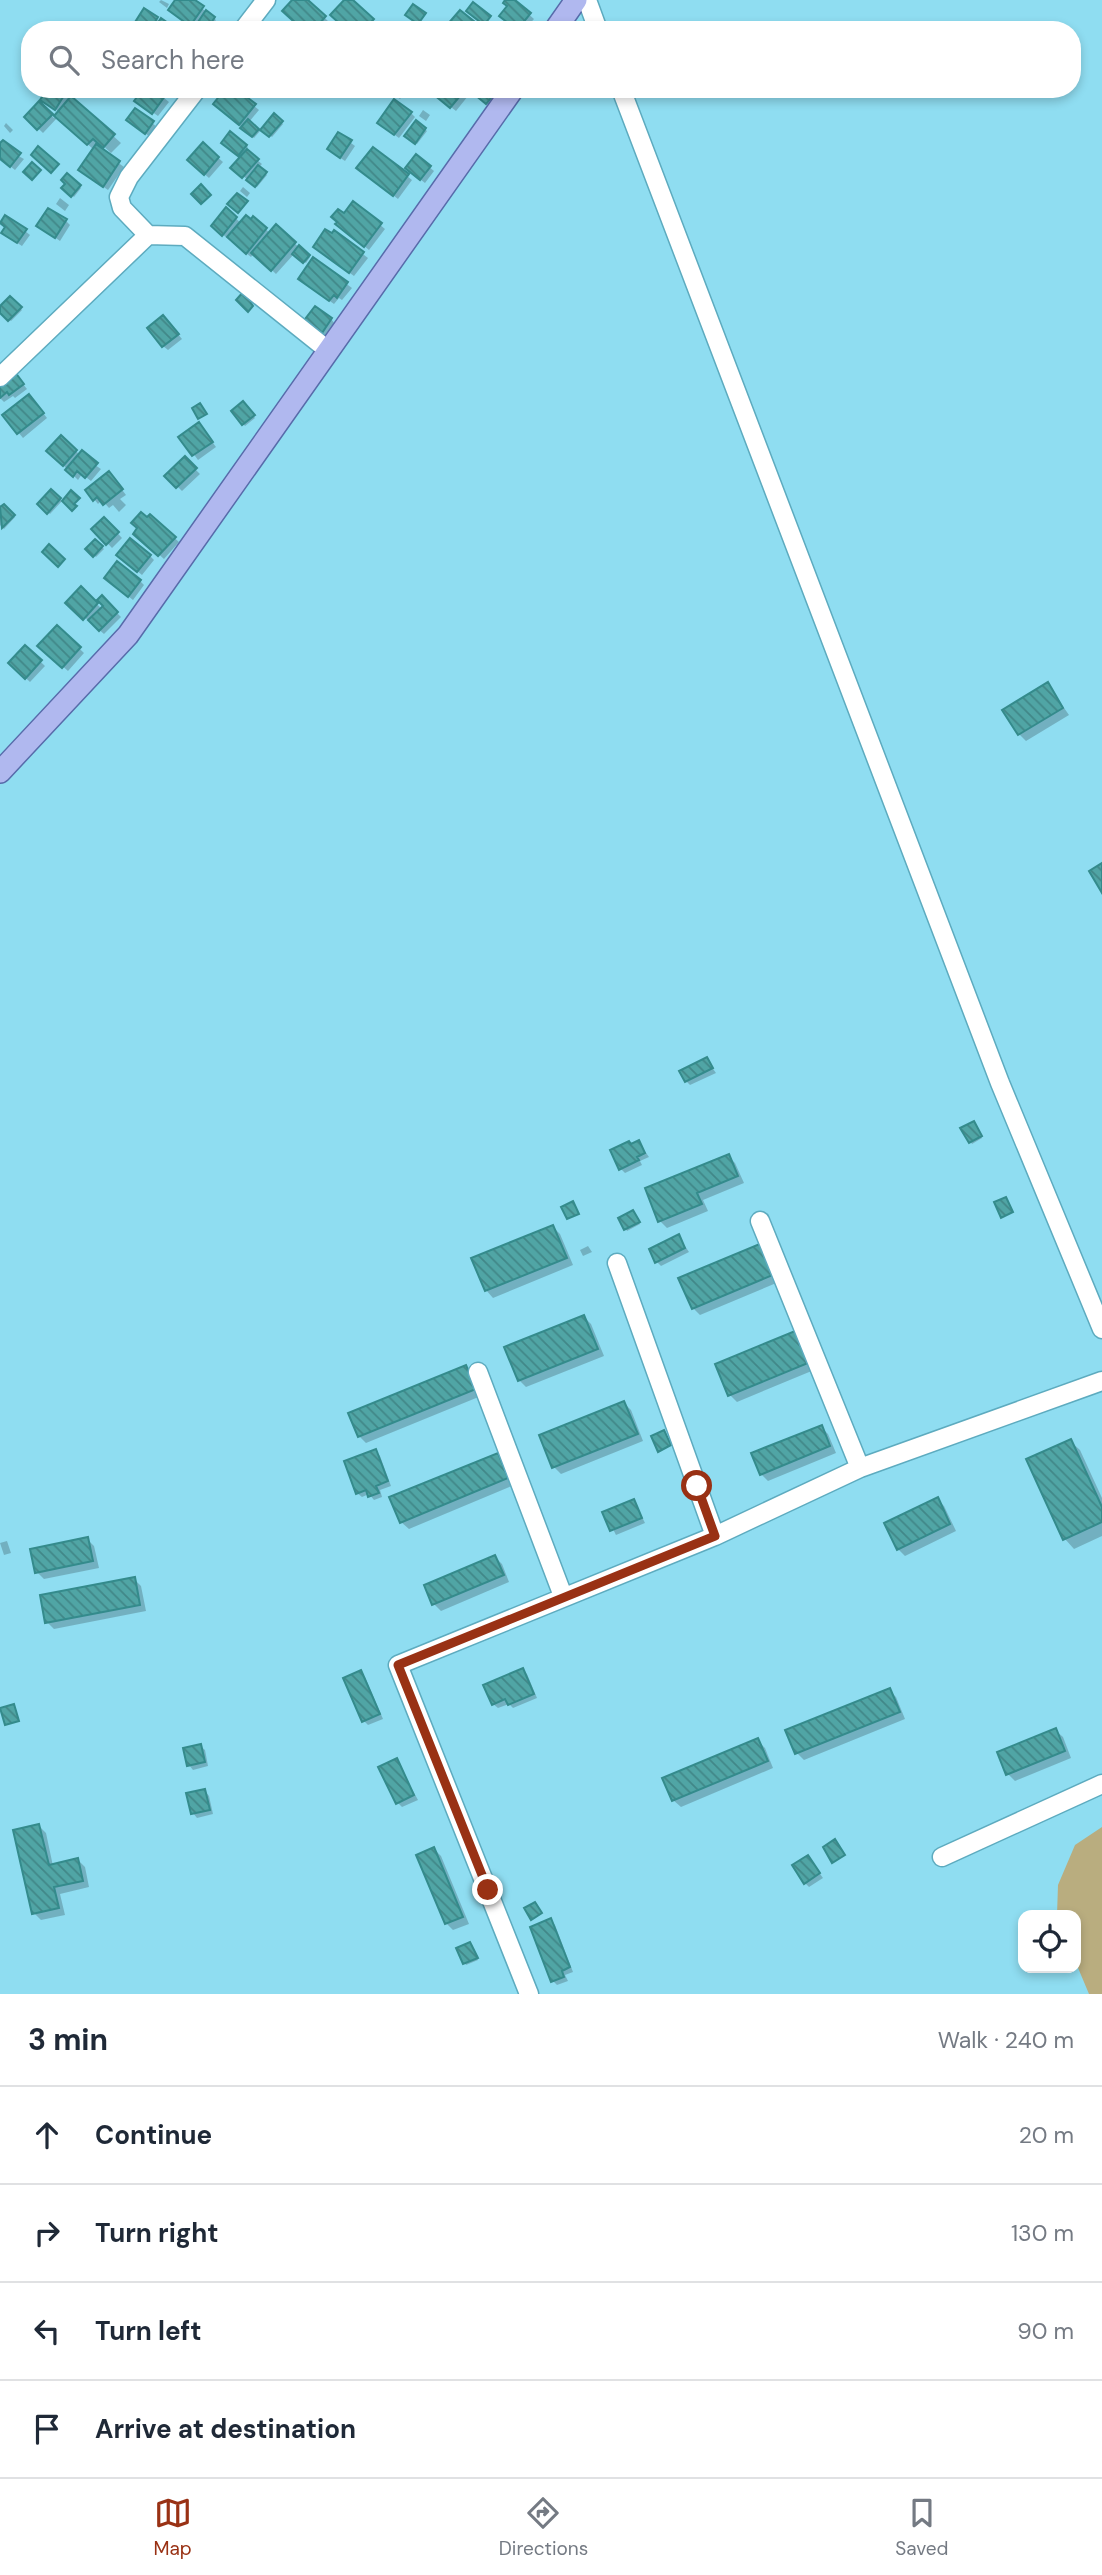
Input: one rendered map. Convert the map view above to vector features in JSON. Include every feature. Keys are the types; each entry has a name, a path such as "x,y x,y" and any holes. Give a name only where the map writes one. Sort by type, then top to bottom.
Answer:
{"main road":[{"path":"561,21 576,0"},
{"path":"0,772 128,635 507,98"}],"street":[{"path":"250,21 266,0"},
{"path":"587,0 595,21"},
{"path":"190,98 129,177 119,197 122,208 148,234 185,236 329,351"},
{"path":"624,98 1000,1083 1102,1329"},
{"path":"0,377 148,234"},
{"path":"760,1221 860,1468"},
{"path":"617,1263 715,1536"},
{"path":"478,1372 563,1596"},
{"path":"529,1994 398,1665 715,1536 860,1468 1102,1381"},
{"path":"942,1857 1102,1784"}],"shaded area":[{"path":"1102,1827 1102,1994 1089,1994 1080,1973 1081,1910 1057,1910 1058,1885 1075,1845"}],"building":[{"path":"175,0 195,0 204,6 194,21 183,21 168,10"},
{"path":"292,0 308,0 326,16 322,21 293,21 282,11"},
{"path":"344,0 353,0 374,19 337,21 330,15"},
{"path":"505,0 515,0 531,13 524,21 505,21 499,16 507,6 503,3"},
{"path":"473,2 491,16 487,21 479,21 466,11"},
{"path":"413,4 426,13 420,21 414,21 405,15"},
{"path":"144,8 158,17 156,21 136,21"},
{"path":"206,10 215,17 212,21 199,21"},
{"path":"460,10 474,21 450,21"},
{"path":"41,98 62,98 55,110 40,100"},
{"path":"69,98 73,98 115,134 103,148 93,139 87,145 54,116"},
{"path":"136,98 164,98 152,114 134,101"},
{"path":"218,98 248,98 256,104 239,125 213,104"},
{"path":"438,98 458,98 450,108"},
{"path":"479,98 491,98 486,104"},
{"path":"394,99 412,112 394,135 377,123"},
{"path":"39,101 53,114 37,130 24,117"},
{"path":"135,108 154,121 145,134 126,120"},
{"path":"274,113 283,121 269,137 260,130"},
{"path":"248,119 259,129 252,137 240,128"},
{"path":"416,120 426,128 415,144 404,136"},
{"path":"230,131 247,145 238,156 221,143"},
{"path":"338,132 352,140 340,158 327,149"},
{"path":"3,140 21,153 10,167 0,159 0,143"},
{"path":"203,142 219,157 204,175 187,160"},
{"path":"96,144 120,161 103,187 78,170"},
{"path":"38,146 59,164 51,173 31,155"},
{"path":"373,147 409,174 393,196 356,168"},
{"path":"247,149 259,159 242,178 230,168"},
{"path":"416,154 431,166 420,180 405,168"},
{"path":"32,162 41,170 32,180 23,172"},
{"path":"258,165 267,172 255,187 246,180"},
{"path":"67,173 81,185 71,197 61,188 65,184 61,180"},
{"path":"201,184 211,195 201,204 191,194"},
{"path":"237,193 248,201 238,213 227,204"},
{"path":"353,201 382,223 364,247 335,224 337,222 331,217 338,209 344,213"},
{"path":"226,207 237,217 222,236 211,226"},
{"path":"48,208 67,219 55,238 36,226"},
{"path":"5,215 27,229 17,243 1,233 5,227 0,223"},
{"path":"246,215 251,219 253,216 267,228 246,254 227,237"},
{"path":"276,224 296,242 271,271 251,253"},
{"path":"325,229 332,233 334,230 364,252 349,273 313,247"},
{"path":"299,245 310,255 303,263 292,254"},
{"path":"313,257 348,282 337,298 334,295 329,301 298,279"},
{"path":"244,291 254,300 248,312 236,300"},
{"path":"10,296 22,307 8,321 0,313 0,306"},
{"path":"315,306 332,318 320,336 302,323"},
{"path":"163,315 179,334 162,347 147,328"},
{"path":"15,372 24,384 0,398 0,384"},
{"path":"29,394 44,413 17,434 2,415"},
{"path":"243,401 255,415 242,425 231,411"},
{"path":"200,403 207,414 198,419 192,408"},
{"path":"199,422 213,442 192,456 178,437"},
{"path":"61,435 77,450 63,466 46,451"},
{"path":"82,450 98,463 85,478 77,471 73,477 65,470"},
{"path":"185,456 197,468 176,488 164,476"},
{"path":"109,471 123,489 103,505 97,497 93,501 85,490"},
{"path":"51,489 61,498 47,514 37,504"},
{"path":"71,490 80,498 72,511 62,501"},
{"path":"4,504 15,515 2,528 0,507"},
{"path":"141,512 147,517 150,514 176,537 158,556 133,534 137,528 131,523"},
{"path":"104,517 119,532 106,545 91,529"},
{"path":"130,538 151,555 137,572 116,555"},
{"path":"95,539 103,546 93,557 85,549"},
{"path":"49,544 65,559 58,567 42,552"},
{"path":"117,561 141,580 128,597 104,578"},
{"path":"81,586 98,603 83,620 65,603"},
{"path":"102,595 118,612 99,631 88,620 103,606 97,600"},
{"path":"57,625 81,647 62,668 37,646"},
{"path":"25,645 42,660 25,679 8,663"},
{"path":"1048,682 1063,708 1018,735 1002,710"},
{"path":"1102,863 1102,893 1089,871"},
{"path":"707,1057 713,1068 685,1082 679,1071"},
{"path":"974,1121 982,1136 969,1143 960,1128"},
{"path":"639,1140 645,1153 637,1157 639,1160 619,1170 610,1150 629,1141 631,1144"},
{"path":"729,1154 738,1176 697,1193 702,1204 658,1222 645,1188"},
{"path":"1006,1197 1013,1212 1001,1218 994,1202"},
{"path":"573,1201 579,1214 567,1219 561,1207"},
{"path":"633,1210 640,1222 624,1230 618,1218"},
{"path":"553,1225 567,1258 485,1291 471,1258"},
{"path":"679,1234 685,1248 655,1263 649,1249"},
{"path":"762,1243 775,1274 692,1309 678,1278"},
{"path":"584,1315 598,1349 518,1381 504,1347"},
{"path":"795,1331 808,1363 728,1396 715,1364"},
{"path":"466,1365 476,1389 358,1437 348,1413"},
{"path":"624,1401 638,1434 552,1468 539,1435"},
{"path":"822,1425 830,1446 760,1475 751,1453"},
{"path":"664,1430 671,1445 658,1452 651,1436"},
{"path":"1071,1439 1102,1507 1102,1522 1063,1540 1026,1459"},
{"path":"376,1449 388,1481 376,1486 379,1493 368,1497 366,1490 356,1494 344,1461"},
{"path":"498,1453 508,1478 400,1523 389,1497"},
{"path":"938,1497 950,1524 897,1550 884,1523"},
{"path":"634,1499 642,1518 610,1531 602,1512"},
{"path":"88,1537 93,1561 35,1573 30,1549"},
{"path":"495,1555 504,1575 432,1605 424,1585"},
{"path":"135,1577 140,1605 45,1623 40,1595"},
{"path":"523,1668 534,1694 508,1705 505,1699 492,1705 483,1685"},
{"path":"361,1670 380,1714 362,1722 343,1678"},
{"path":"890,1688 900,1712 795,1754 785,1730"},
{"path":"14,1704 19,1721 5,1725 0,1708"},
{"path":"1056,1728 1065,1751 1006,1775 997,1752"},
{"path":"758,1738 768,1761 672,1801 662,1778"},
{"path":"201,1744 205,1762 187,1766 183,1748"},
{"path":"397,1758 414,1795 396,1804 378,1767"},
{"path":"205,1789 210,1810 191,1814 186,1793"},
{"path":"39,1824 49,1865 78,1858 83,1881 54,1887 59,1908 32,1914 13,1830"},
{"path":"835,1839 845,1855 832,1863 823,1847"},
{"path":"434,1847 463,1917 445,1924 416,1855"},
{"path":"808,1855 820,1873 804,1884 792,1865"},
{"path":"535,1902 542,1913 531,1920 524,1908"},
{"path":"551,1918 570,1967 562,1971 564,1977 551,1982 530,1927"},
{"path":"470,1942 478,1958 463,1964 456,1948"}],"route":[{"path":"488,1890 398,1665 715,1536 697,1486"}]}
